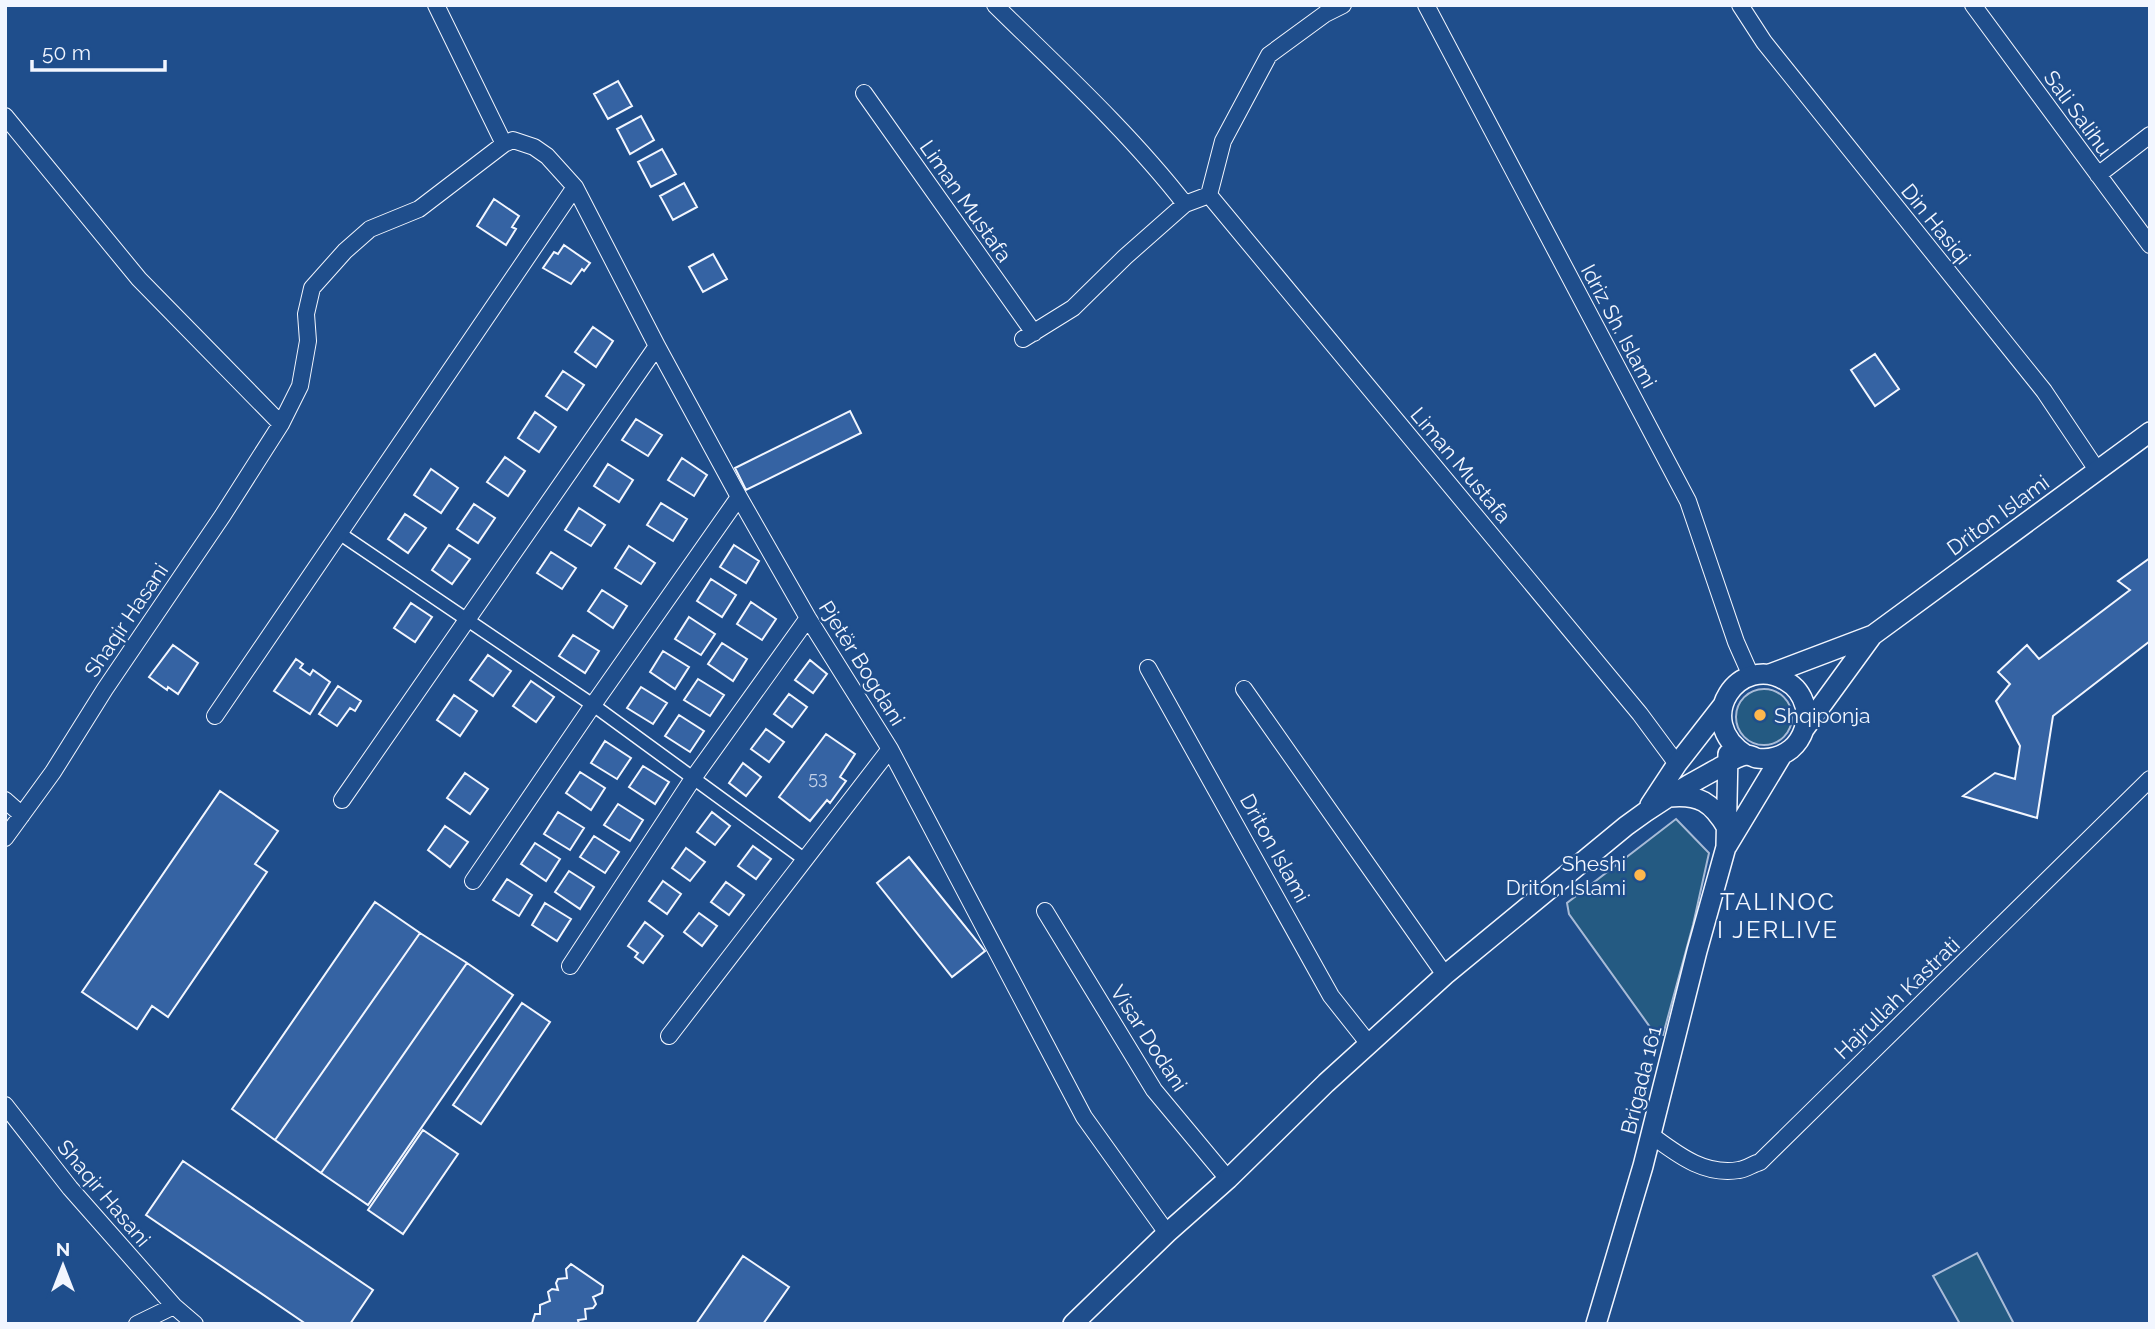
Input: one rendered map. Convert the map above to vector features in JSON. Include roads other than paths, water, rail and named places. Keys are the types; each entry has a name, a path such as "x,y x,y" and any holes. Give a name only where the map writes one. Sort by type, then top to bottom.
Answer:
{"street":[{"path":"436,5 504,144"},
{"path":"995,5 1091,99 1166,178 1185,204"},
{"path":"1209,195 1223,141 1269,55 1325,14 1343,5"},
{"name":"Idriz Sh. Islami","path":"1426,5 1688,500 1736,642 1760,675"},
{"name":"Din Hasiqi","path":"1740,5 1764,42 2044,391 2097,471"},
{"name":"Sali Salihu","path":"1973,5 2150,245"},
{"name":"Liman Mustafa","path":"864,93 1028,336 1073,309 1125,257 1185,204 1209,195 1640,713 1676,764"},
{"path":"5,116 139,279 281,424"},
{"path":"2098,175 2150,135"},
{"name":"Pjetër Bogdani","path":"504,144 513,140 534,147 547,156 575,187 656,346 740,497 808,618 890,750 1084,1117 1167,1233"},
{"name":"Shaqir Hasani","path":"5,838 53,772 155,612 223,515 281,424 300,386 307,341 306,314 312,288 345,251 370,229 419,209 504,144"},
{"path":"215,716 575,187"},
{"path":"342,800 656,346"},
{"name":"Driton Islami","path":"1648,809 1676,764 1723,705 1736,684 1873,635 2150,432"},
{"path":"473,881 740,497"},
{"path":"339,533 593,705 804,859"},
{"path":"570,966 694,777 808,618"},
{"name":"Driton Islami","path":"1073,1324 1445,975 1648,809 1737,759 1770,758 1782,755 1792,748 1873,635"},
{"name":"Driton Islami","path":"1148,668 1331,996 1370,1044"},
{"path":"1760,675 1792,684 1800,693 1805,704 1805,728"},
{"path":"1244,689 1445,975"},
{"path":"1723,705 1723,729 1737,759"},
{"path":"669,1036 890,750"},
{"name":"Brigada 161","path":"1726,837 1782,755"},
{"name":"Brigada 161","path":"1596,1324 1651,1135 1726,837 1737,759"},
{"name":"Hajrullah Kastrati","path":"1651,1135 1687,1161 1713,1170 1740,1170 1760,1161 2150,779"},
{"path":"1668,797 1685,795 1700,798 1718,813 1726,837"},
{"path":"5,800 22,815"},
{"name":"Visar Dodani","path":"1045,911 1154,1090 1228,1179"},
{"name":"Shaqir Hasani","path":"5,1105 70,1188 174,1306 195,1324"},
{"path":"137,1324 174,1306"}],"place":[{"name":"Shqiponja","path":"1760,715"},
{"name":"Sheshi Driton Islami","path":"1640,875"}],"district":[{"name":"TALINOC I JERLIVE","path":"1778,915"}]}
